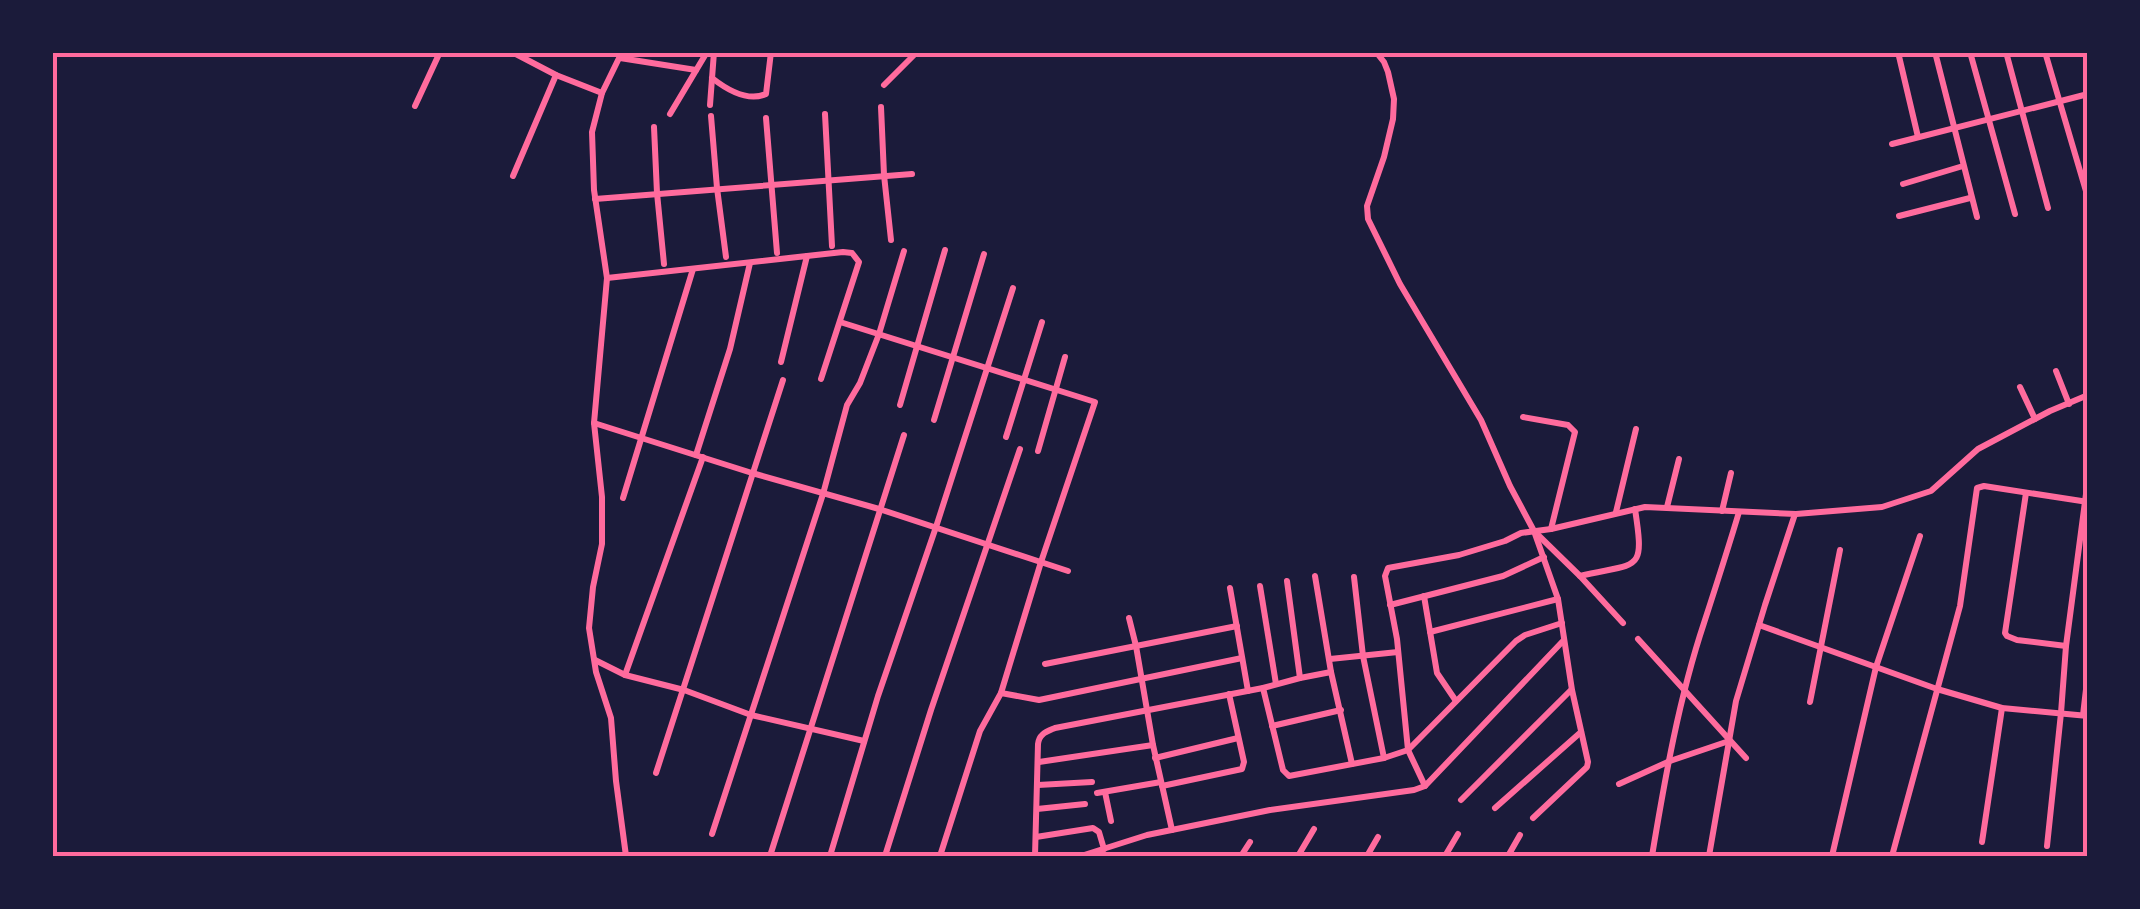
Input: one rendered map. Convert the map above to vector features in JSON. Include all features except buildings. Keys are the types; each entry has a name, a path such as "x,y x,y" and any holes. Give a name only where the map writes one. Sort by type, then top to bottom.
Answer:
{"street":[{"path":"415,106 440,52"},
{"path":"512,52 602,93"},
{"path":"670,114 710,52"},
{"path":"710,52 710,105"},
{"path":"712,78 732,92 758,98 766,94 770,52"},
{"path":"884,84 916,52"},
{"path":"1376,52 1388,72 1394,100 1393,120 1368,206 1368,219 1400,284 1481,420 1534,531 1558,599 1588,762 1534,818"},
{"path":"1898,52 1918,137"},
{"path":"1935,52 1977,217"},
{"path":"1970,52 2015,214"},
{"path":"2006,52 2048,208"},
{"path":"2045,52 2088,198"},
{"path":"626,856 611,718 594,659 588,619 602,544 594,423 607,278 595,199 592,132 602,93 621,55 696,70"},
{"path":"513,176 556,75"},
{"path":"1892,144 2088,94"},
{"path":"881,108 891,240"},
{"path":"825,114 832,246"},
{"path":"711,116 726,257"},
{"path":"766,118 777,254"},
{"path":"654,128 664,264"},
{"path":"1903,184 1963,166"},
{"path":"595,199 912,174"},
{"path":"1899,216 1970,198"},
{"path":"900,405 945,250"},
{"path":"712,834 822,494 847,404 860,383 879,334 904,251"},
{"path":"607,278 852,253 859,262 820,379"},
{"path":"934,420 984,254"},
{"path":"781,362 807,256"},
{"path":"625,675 699,456 750,262"},
{"path":"623,498 693,269"},
{"path":"830,856 1012,288"},
{"path":"840,322 1095,402 1001,693 980,732 940,856"},
{"path":"1006,437 1042,322"},
{"path":"1038,451 1065,357"},
{"path":"2056,371 2069,404"},
{"path":"656,773 782,380"},
{"path":"2020,387 2035,419"},
{"path":"1425,786 1408,750 1385,576 1388,568 1459,554 1521,533 1634,509 1667,507 1796,514 1882,507 1931,491 1978,448 2088,396"},
{"path":"1524,416 1568,425 1575,432 1551,529"},
{"path":"594,423 1068,570"},
{"path":"1616,512 1636,430"},
{"path":"770,856 904,435"},
{"path":"885,856 1020,450"},
{"path":"1667,507 1678,459"},
{"path":"1722,511 1731,473"},
{"path":"2047,846 2066,646 2088,480"},
{"path":"1892,856 1960,606 1977,488 2086,502"},
{"path":"2026,494 2005,633 2017,640 2066,646"},
{"path":"1580,576 1632,564 1639,558 1641,546 1634,509"},
{"path":"1652,856 1685,693 1739,512"},
{"path":"1709,856 1736,701 1796,514"},
{"path":"1534,531 1623,623"},
{"path":"1832,856 1876,667 1920,536"},
{"path":"1810,702 1840,550"},
{"path":"1390,605 1503,576 1544,557"},
{"path":"1316,576 1352,764"},
{"path":"1354,577 1364,656 1384,758"},
{"path":"1287,581 1300,678"},
{"path":"1260,586 1276,684"},
{"path":"1230,588 1248,691"},
{"path":"1424,596 1437,673 1456,701"},
{"path":"1430,632 1558,599"},
{"path":"1130,618 1152,745 1172,830"},
{"path":"1263,688 1283,770 1289,776 1384,758 1408,750 1516,640 1562,623"},
{"path":"1758,625 2002,708 2085,715 2088,672"},
{"path":"1045,664 1237,626"},
{"path":"1638,639 1746,758"},
{"path":"1082,856 1146,835 1270,810 1425,786 1564,640"},
{"path":"1330,659 1398,652"},
{"path":"1001,693 1038,700 1242,658"},
{"path":"594,659 625,675 684,690 751,715 864,742"},
{"path":"1035,856 1038,738 1043,734 1055,728 1332,672"},
{"path":"1461,800 1572,690"},
{"path":"1110,821 1101,792 1242,769 1244,762 1229,694"},
{"path":"1982,842 2002,708"},
{"path":"1272,726 1341,710"},
{"path":"1495,808 1581,732"},
{"path":"1155,758 1238,738"},
{"path":"1619,784 1729,741"},
{"path":"1039,762 1152,745"},
{"path":"1038,785 1092,782"},
{"path":"1038,809 1085,804"},
{"path":"1036,837 1093,828 1104,848"},
{"path":"1298,856 1314,828"},
{"path":"1445,856 1458,834"},
{"path":"1508,856 1520,835"},
{"path":"1367,856 1378,837"},
{"path":"1242,856 1250,842"}]}
